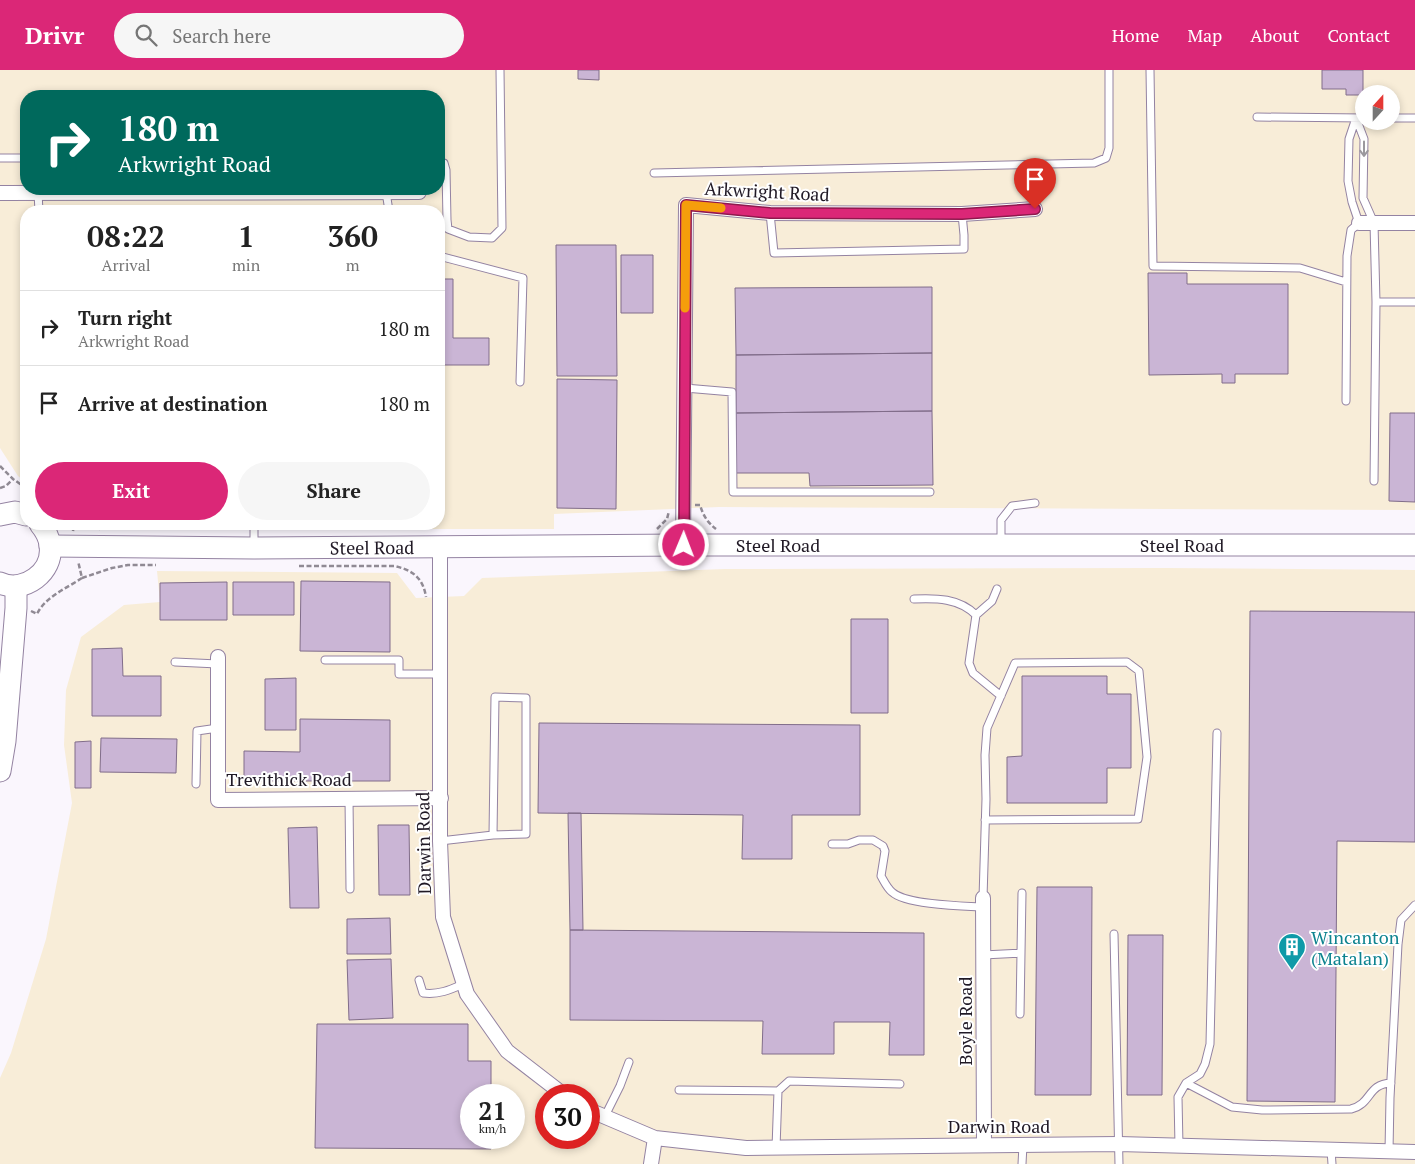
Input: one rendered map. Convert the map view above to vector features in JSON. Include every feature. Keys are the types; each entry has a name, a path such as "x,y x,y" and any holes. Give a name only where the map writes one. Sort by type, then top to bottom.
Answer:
{"main road":[{"path":"1,513 20,513"},
{"path":"0,771 6,732 16,608 8,585 23,585 34,580 44,571 49,559 50,546 44,530"},
{"name":"Steel Road","path":"50,546 254,548 684,545 1415,545"}],"street":[{"path":"0,193 20,193"},
{"name":"Arkwright Road","path":"684,545 686,205 770,213 962,214 1035,209"},
{"path":"1358,223 1415,223"},
{"name":"Darwin Road","path":"440,547 440,841 443,917 467,994 507,1051 550,1084"},
{"name":"Trevithick Road","path":"218,660 218,800 441,798"},
{"name":"Boyle Road","path":"983,903 984,1145"},
{"name":"Darwin Road","path":"600,1114 655,1138 746,1148 1119,1144 1179,1146 1332,1157 1389,1151 1415,1152"},
{"path":"651,1164 655,1138"}],"lane":[{"path":"445,166 448,229 469,237 492,238 502,228 500,70"},
{"path":"654,173 1094,163 1106,158 1109,148 1109,70"},
{"path":"1150,70 1153,266 1300,268 1346,282"},
{"path":"1257,117 1355,118"},
{"path":"1400,118 1415,118"},
{"path":"1346,401 1347,256 1351,230 1358,223 1348,181 1349,138 1355,127"},
{"path":"1362,130 1364,198 1374,223 1376,302 1374,481"},
{"path":"0,158 20,158"},
{"path":"770,213 774,252 964,249 962,214"},
{"path":"445,258 523,278 520,382"},
{"path":"1376,302 1415,302"},
{"path":"685,388 732,392 733,492 930,492"},
{"path":"1001,545 1001,520 1012,506 1034,503"},
{"path":"254,530 254,548"},
{"path":"997,589 992,601 976,615 969,663 972,673 1000,696"},
{"path":"914,599 936,598 953,601 972,610 976,615"},
{"path":"175,662 218,660"},
{"path":"325,660 399,660 399,674 440,674"},
{"path":"832,844 848,844 858,840 873,840 883,846 885,851 881,876 892,893 907,899 937,904 983,903 985,820 986,799 984,755 987,728 1015,663 1127,662 1139,671 1147,757 1138,819 985,820"},
{"path":"440,841 493,835 526,834 526,698 495,697 493,835"},
{"path":"196,784 197,731 218,728"},
{"path":"1179,1146 1178,1097 1186,1083 1200,1074 1205,1064 1210,1044 1217,733"},
{"path":"349,798 350,889"},
{"path":"1020,1014 1022,893"},
{"path":"1389,1151 1398,944 1401,920 1415,905"},
{"path":"1114,934 1119,1164"},
{"path":"984,955 1020,952"},
{"path":"420,980 423,993 433,994 463,984"},
{"path":"605,1116 620,1086 629,1062"},
{"path":"679,1090 778,1091 789,1081 900,1084"},
{"path":"1186,1083 1232,1107 1262,1110 1351,1109 1358,1107 1368,1098 1374,1088 1383,1083 1391,1083"},
{"path":"776,1148 778,1091"},
{"path":"1022,1164 1023,1145"}],"path":[{"path":"0,466 20,484"},
{"path":"0,488 6,486 13,479"},
{"path":"73,530 82,578"},
{"path":"38,614 41,606 49,599 82,578 128,565 156,565"},
{"path":"299,566 394,566 404,568 416,575 424,587 426,600 440,600"}],"shaded area":[{"path":"0,70 1415,70 1415,510 719,507 554,514 554,529 445,529 445,205 20,205 20,478 0,448"},
{"path":"1165,568 1415,570 1415,1164 0,1164 0,1078 11,1053 46,939 72,803 64,745 66,690 81,637 124,605 160,602 157,571 397,573 416,598 464,596 482,578 725,569"}],"building":[{"path":"578,70 599,70 599,80 578,79"},
{"path":"1322,70 1363,70 1363,85 1355,85 1355,95 1346,95 1346,89 1322,89"},
{"path":"556,245 616,245 617,376 557,376"},
{"path":"621,255 653,255 653,313 621,313"},
{"path":"1148,273 1187,273 1187,284 1288,284 1288,374 1235,374 1235,383 1222,383 1222,374 1149,375"},
{"path":"445,279 453,279 453,338 489,338 489,365 445,365"},
{"path":"932,287 932,353 736,355 735,288"},
{"path":"932,353 932,411 736,413 736,355"},
{"path":"557,379 617,380 616,509 557,508"},
{"path":"932,411 933,485 810,486 809,473 736,473 736,413"},
{"path":"1390,413 1415,413 1415,502 1389,501"},
{"path":"301,581 390,582 390,652 300,651"},
{"path":"227,582 227,620 160,620 160,583"},
{"path":"233,582 294,582 294,615 233,615"},
{"name":"Wincanton (Matalan)","path":"1250,611 1415,612 1415,842 1337,841 1335,1102 1247,1101"},
{"path":"851,619 888,619 888,713 851,713"},
{"path":"122,648 123,676 161,676 161,716 92,716 92,649"},
{"path":"1022,676 1107,676 1107,694 1131,694 1131,768 1107,768 1107,803 1007,803 1007,757 1022,756"},
{"path":"296,678 296,730 265,730 265,679"},
{"path":"300,719 390,720 390,781 244,781 244,751 300,752"},
{"path":"539,723 860,725 860,815 792,815 792,859 742,859 743,815 538,813"},
{"path":"101,738 177,739 176,773 100,772"},
{"path":"91,741 91,788 75,788 75,742"},
{"path":"568,813 581,813 583,930 570,930"},
{"path":"378,825 409,825 410,895 379,895"},
{"path":"317,827 319,908 290,908 288,828"},
{"path":"1037,887 1092,887 1091,1095 1035,1095"},
{"path":"390,918 391,954 347,954 347,919"},
{"path":"570,930 924,933 924,1055 889,1055 890,1022 834,1022 834,1054 762,1054 763,1021 570,1020"},
{"path":"1128,935 1163,935 1162,1095 1127,1095"},
{"path":"391,959 393,1018 349,1020 347,960"},
{"path":"317,1024 468,1024 468,1061 491,1061 491,1084 460,1084 460,1149 315,1148"}],"slow traffic":[{"path":"685,308 686,205 721,208"}],"place":[{"name":"Wincanton (Matalan)","path":"1292,971"}],"route":[{"path":"684,545 686,205 770,213 962,214 1035,209"}]}
